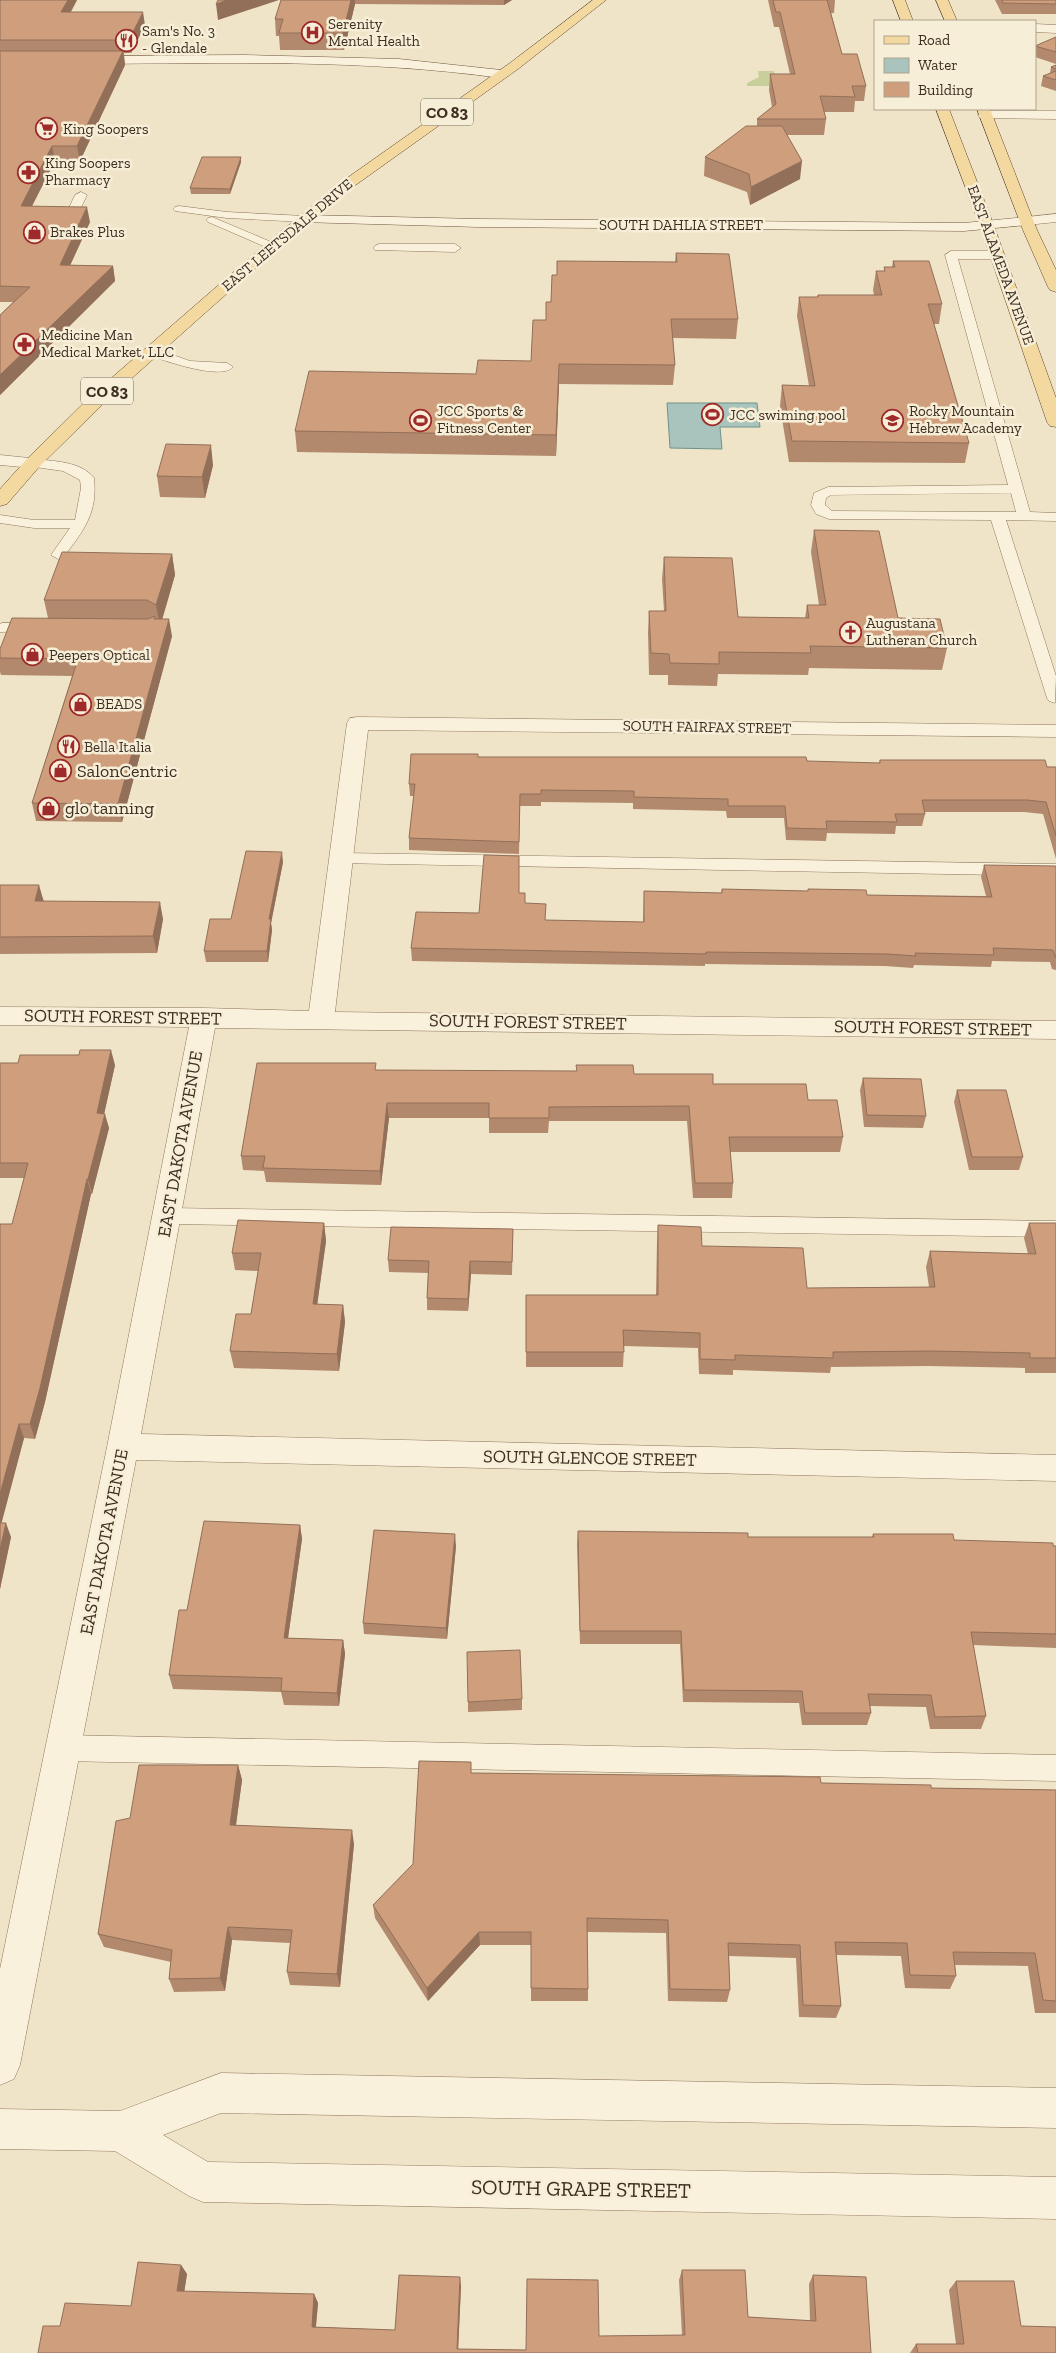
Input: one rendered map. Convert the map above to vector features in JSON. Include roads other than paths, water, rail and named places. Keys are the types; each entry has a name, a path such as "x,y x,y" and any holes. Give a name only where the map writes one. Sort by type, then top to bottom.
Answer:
{"main road":[{"name":"EAST LEETSDALE DRIVE","path":"0,500 33,463 81,415 151,351 272,246 345,186 600,0"},
{"path":"899,0 907,20"},
{"path":"942,0 951,20"},
{"name":"EAST ALAMEDA AVENUE","path":"942,110 987,226 1056,422"},
{"path":"984,112 1027,221 1056,287"}],"street":[{"path":"1036,28 1056,29"},
{"path":"75,64 384,68 429,64 501,74"},
{"path":"984,112 1056,115"},
{"name":"SOUTH DAHLIA STREET","path":"305,219 479,223 987,226 1056,218"},
{"path":"0,460 33,463"},
{"name":"SOUTH FAIRFAX STREET","path":"341,859 358,724 1056,731"},
{"path":"321,1019 341,859"},
{"name":"SOUTH FOREST STREET","path":"0,1016 1056,1030"},
{"name":"EAST DAKOTA AVENUE","path":"0,2065 123,1447 204,1018"},
{"name":"SOUTH GLENCOE STREET","path":"123,1447 1056,1468"},
{"name":"SOUTH GRAPE STREET","path":"0,2129 120,2132 221,2093 1056,2108"},
{"name":"SOUTH GRAPE STREET","path":"120,2132 202,2182 1056,2198"}],"lane":[{"path":"72,214 81,196"},
{"path":"272,246 232,227 178,209 227,215 305,219"},
{"path":"379,248 455,248"},
{"path":"997,255 951,255 1024,516"},
{"path":"151,351 188,365 227,367"},
{"path":"33,463 67,467 78,471 87,478 88,488 81,524 58,555"},
{"path":"1016,489 828,491 819,496 818,505 822,511 829,515 1056,516"},
{"path":"997,516 1055,698"},
{"path":"0,519 34,524 81,524"},
{"path":"2,628 52,628"},
{"path":"341,859 1056,870"},
{"path":"167,1216 1056,1229"},
{"path":"62,1748 1056,1768"}],"water":[{"name":"JCC swiming pool","path":"667,403 757,403 760,427 720,427 722,449 670,448"}],"place":[{"name":"Serenity Mental Health","path":"312,33"},
{"name":"Sam's No. 3 - Glendale","path":"126,40"},
{"name":"King Soopers","path":"47,129"},
{"name":"King Soopers Pharmacy","path":"29,172"},
{"name":"Brakes Plus","path":"34,232"},
{"name":"Medicine Man Medical Market, LLC","path":"25,344"},
{"name":"JCC swiming pool","path":"713,415"},
{"name":"JCC Sports & Fitness Center","path":"421,420"},
{"name":"Rocky Mountain Hebrew Academy","path":"893,420"},
{"name":"Augustana Lutheran Church","path":"850,632"},
{"name":"Peepers Optical","path":"33,655"},
{"name":"BEADS","path":"80,704"},
{"name":"Bella Italia","path":"68,747"},
{"name":"SalonCentric","path":"61,771"},
{"name":"glo tanning","path":"49,808"}]}
